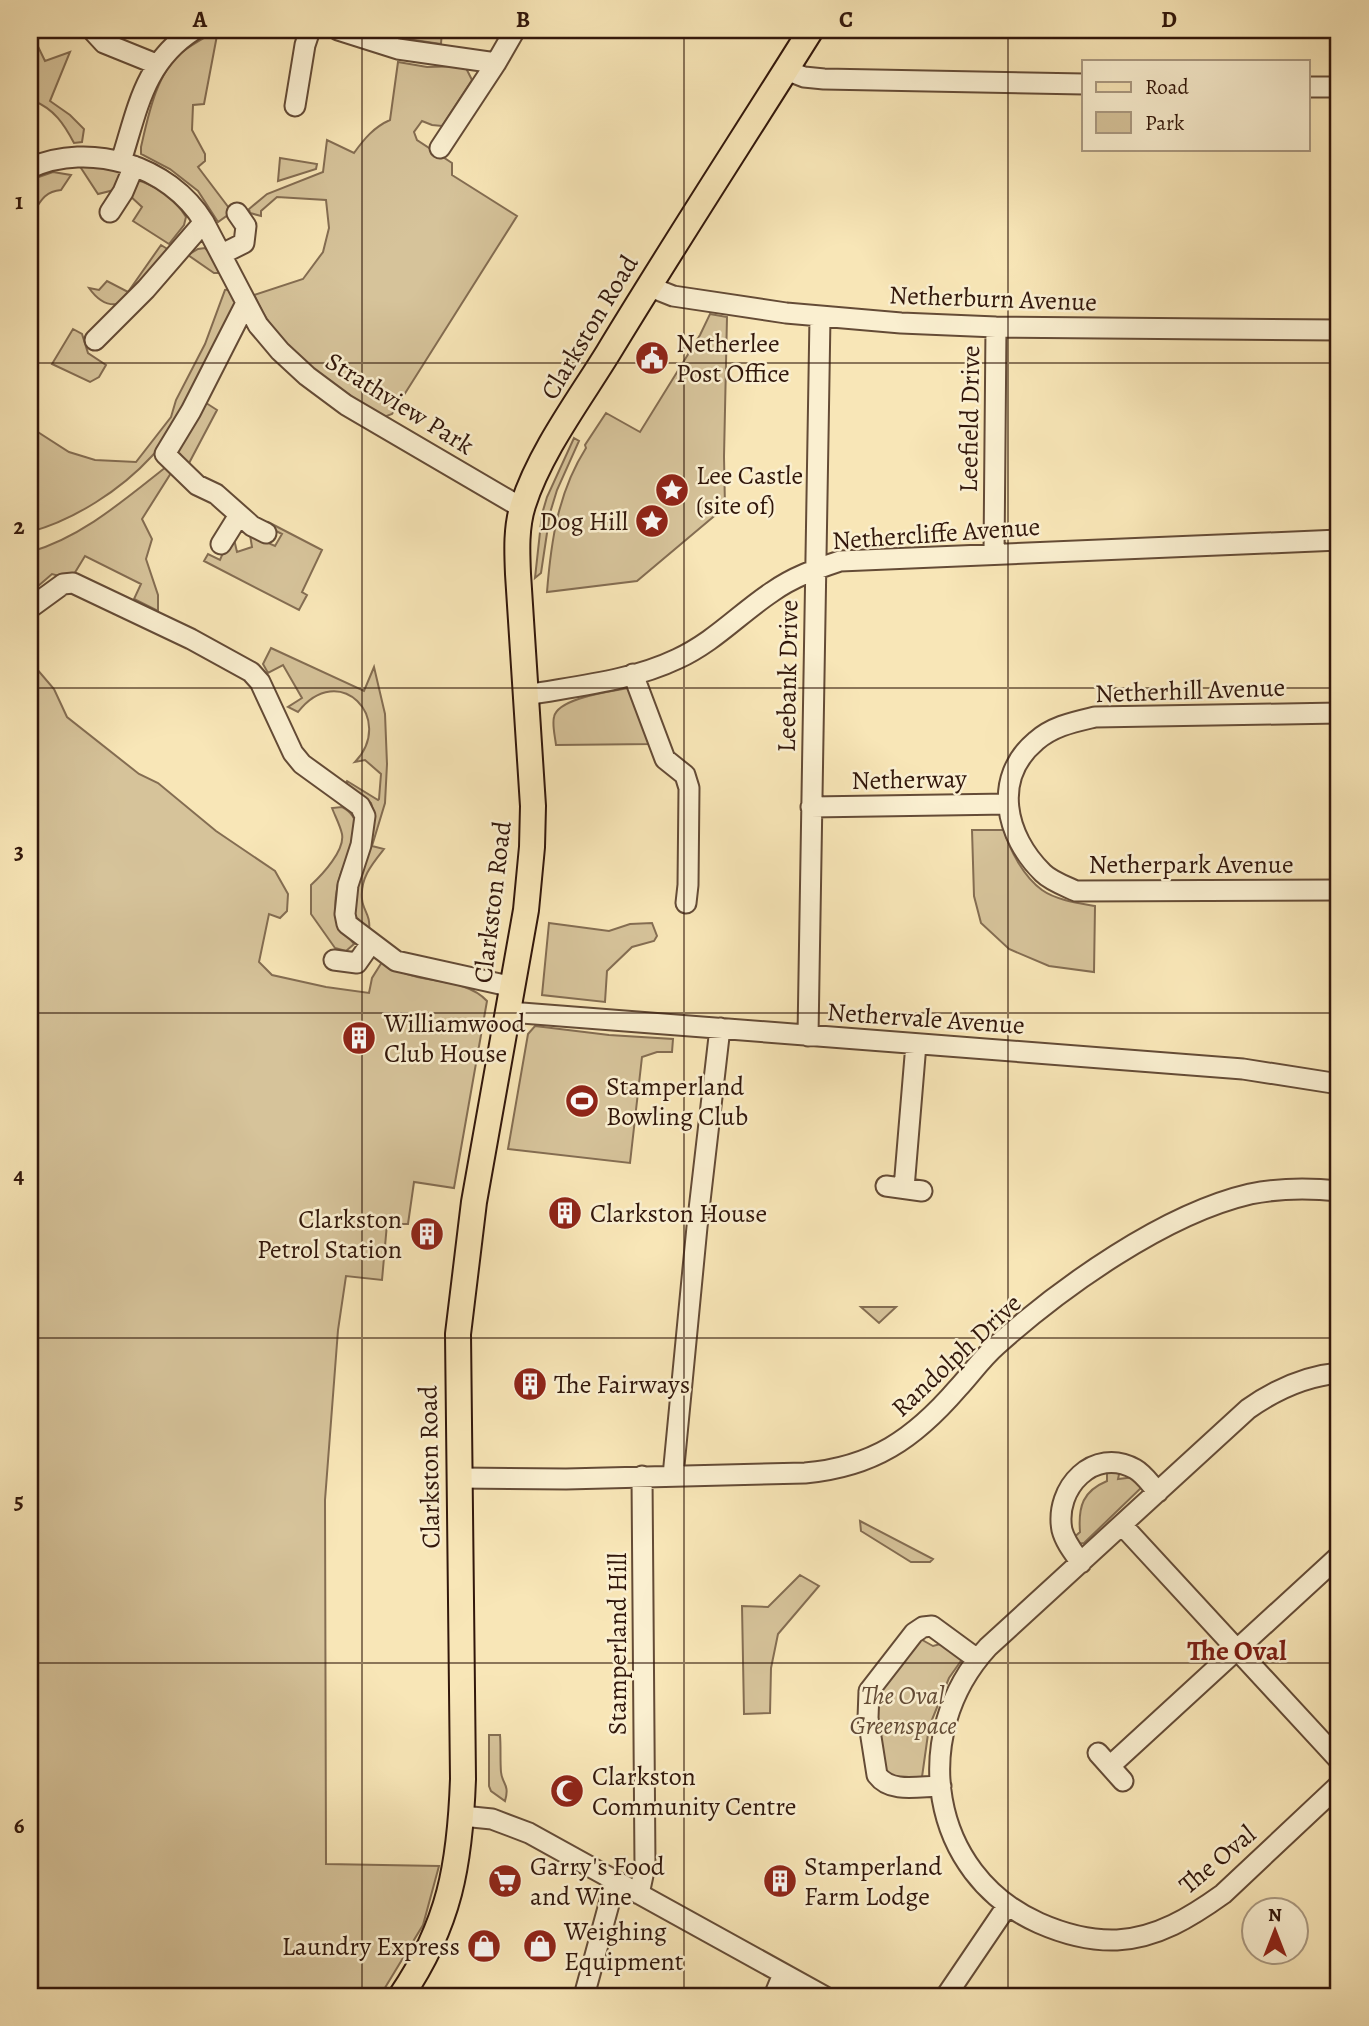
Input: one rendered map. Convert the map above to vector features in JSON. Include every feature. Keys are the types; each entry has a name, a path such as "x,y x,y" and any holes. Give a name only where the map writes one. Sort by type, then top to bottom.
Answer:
{"main road":[{"name":"Clarkston Road","path":"401,1996 425,1957 439,1926 460,1849 463,1714 458,1356 461,1294 474,1202 528,893 532,847 533,806 518,574 518,539 522,508 549,449 648,286 811,30"}],"street":[{"path":"92,30 104,43 117,50 156,64"},
{"path":"110,212 123,192 146,83 156,64 173,45 194,30"},
{"path":"295,106 310,30"},
{"path":"338,30 398,49 496,63"},
{"path":"437,140 496,63 515,30"},
{"path":"786,70 804,77 824,79 1082,84"},
{"path":"1310,86 1339,87"},
{"name":"Strathview Park","path":"30,168 64,158 91,157 128,163 179,193 204,222 258,325 280,351 307,376 346,405 522,508"},
{"path":"222,254 244,243 246,226 237,213"},
{"path":"95,340 146,289 204,222"},
{"name":"Netherburn Avenue","path":"648,286 673,296 820,317 996,327 1339,330"},
{"path":"246,303 191,411 165,454 197,485 216,494 239,515 266,533"},
{"name":"Leebank Drive","path":"808,1036 820,317"},
{"name":"Leefield Drive","path":"994,554 996,327"},
{"path":"221,544 239,515"},
{"name":"Nethercliffe Avenue","path":"527,695 634,674 677,659 721,633 771,592 816,569 840,561 1339,540"},
{"path":"30,608 63,584 73,583 191,639 251,672 260,682 293,753 302,764 360,806 365,816 361,845 348,885 345,914 347,924 396,961 513,987"},
{"path":"634,674 665,759 685,775 689,788 686,903"},
{"name":"Netherhill Avenue","path":"1009,804 1012,774 1025,751 1038,739 1062,725 1095,717 1339,713"},
{"name":"Netherway","path":"811,807 1009,804"},
{"name":"Netherpark Avenue","path":"1009,804 1013,830 1044,874 1076,891 1339,890"},
{"path":"334,960 357,962 372,943"},
{"name":"Nethervale Avenue","path":"509,1012 1242,1069 1339,1084"},
{"path":"673,1476 697,1227 720,1028"},
{"path":"904,1188 916,1044"},
{"name":"Randolph Drive","path":"459,1478 805,1473 839,1469 863,1462 911,1436 997,1344 1088,1273 1137,1244 1206,1207 1252,1194 1308,1189 1339,1191"},
{"name":"The Oval","path":"1339,1373 1291,1384 1248,1409 977,1659 959,1689 946,1721 939,1759 940,1786 950,1831 984,1885 1007,1906 1062,1933 1117,1940 1178,1924 1223,1894 1339,1785"},
{"path":"1081,1563 1065,1538 1061,1520 1066,1491 1079,1475 1090,1467 1107,1463 1123,1464 1137,1470 1158,1492"},
{"name":"Stamperland Hill","path":"639,1894 645,1866 642,1476"},
{"path":"1122,1525 1339,1760"},
{"path":"1123,1781 1104,1759 1237,1650 1339,1556"},
{"path":"940,1786 895,1787 881,1781 877,1775 867,1718 869,1691 914,1633 923,1628 932,1626 977,1659"},
{"path":"462,1816 509,1824 824,1996"},
{"path":"584,1996 615,1882"},
{"path":"946,1996 1007,1906"},
{"path":"774,1996 783,1974"}],"green space":[{"path":"30,30 45,61 70,52 50,101 84,129 82,142 74,143 58,118 34,101 30,91"},
{"path":"218,30 204,104 193,105 192,130 205,154 205,161 198,167 232,212 218,222 198,191 170,169 141,154 141,147 154,97 165,72 181,53"},
{"path":"379,30 442,30 441,44 407,39"},
{"path":"398,62 427,67 465,66 472,80 442,126 422,121 414,132 417,140 452,163 452,175 517,216 392,414 384,417 326,379 293,351 278,335 254,295 303,279 323,252 329,228 326,200 277,197 261,211 261,216 250,213 249,209 267,194 323,172 327,140 354,153 370,134 390,120"},
{"path":"280,158 317,164 316,169 278,181"},
{"path":"79,165 121,169 126,177 118,189 98,194"},
{"path":"53,172 71,175 61,190 48,194 41,200 33,213 30,211 30,180"},
{"path":"134,179 164,193 186,217 184,225 169,244 133,221 142,207 128,194"},
{"path":"161,245 169,250 164,258 118,304 109,304 89,288 99,290 107,281 128,292"},
{"path":"205,248 213,256 221,273 214,273 188,255"},
{"path":"231,289 236,295 226,330 182,412 152,456 126,481 80,512 30,532 30,427 69,452 95,460 136,462 171,417 176,400 205,344 225,290"},
{"path":"710,314 727,317 725,507 637,581 547,592 557,517 585,445 606,413 640,432 700,335"},
{"path":"73,329 82,334 88,353 106,365 99,377 90,382 52,364"},
{"path":"203,401 217,410 188,465 178,451"},
{"path":"574,438 579,441 557,490 550,513 541,573 535,578 542,514"},
{"path":"166,467 171,473 142,519 152,539 146,559 158,595 158,611 134,599 141,584 85,556 71,579 52,574 30,593 30,552 85,527"},
{"path":"268,522 322,550 302,592 307,595 299,610 204,561 208,554 220,560 228,541 234,539 237,552 252,547 250,535 275,546 282,534 266,526"},
{"path":"271,648 364,691 374,667 385,714 387,764 385,803 372,846 384,849 368,872 362,891 369,930 353,914 352,905 374,814 371,803 345,784 347,781 379,799 381,774 365,760 355,762 366,745 369,729 366,713 357,701 345,693 330,691 314,697 298,712 288,707 302,698 283,665 268,673 263,664"},
{"path":"30,661 54,689 67,717 139,774 158,783 216,831 275,871 288,894 287,911 280,918 269,914 259,962 272,975 369,993 372,978 382,962 407,974 470,989 487,1001 454,1188 414,1182 408,1224 387,1224 382,1280 346,1276 338,1330 325,1500 326,1864 439,1866 423,1925 380,1996 30,1996"},
{"path":"634,687 653,744 556,745 553,720 558,710 566,704"},
{"path":"342,807 355,820 356,828 352,847 339,879 336,898 338,922 354,944 346,951 335,948 311,914 311,885 337,854 342,840 332,808"},
{"path":"972,830 1004,830 1018,863 1035,885 1067,901 1095,906 1094,972 1049,966 1009,949 981,923 974,896"},
{"path":"549,923 609,931 630,924 652,923 657,936 654,941 632,947 607,971 605,1002 542,995"},
{"path":"535,1026 673,1039 672,1052 657,1052 642,1057 630,1163 508,1149 528,1034"},
{"path":"861,1307 896,1307 879,1323"},
{"path":"1107,1469 1120,1470 1118,1479 1135,1477 1143,1486 1084,1543 1077,1544 1071,1540 1080,1532 1081,1507 1092,1490 1107,1481"},
{"path":"860,1521 933,1559 930,1562 911,1562 861,1531"},
{"path":"800,1575 819,1586 778,1634 771,1668 770,1713 744,1714 742,1606 768,1607"},
{"name":"The Oval Greenspace","path":"917,1637 933,1646 944,1643 963,1658 949,1678 929,1727 922,1777 916,1780 893,1781 878,1763 876,1693"},
{"path":"489,1735 500,1735 501,1772 507,1791 505,1801 491,1791 489,1786"}],"place":[{"name":"Netherlee Post Office","path":"652,358"},
{"name":"Lee Castle (site of)","path":"672,490"},
{"name":"Dog Hill","path":"652,521"},
{"name":"Williamwood Club House","path":"359,1038"},
{"name":"Stamperland Bowling Club","path":"582,1101"},
{"name":"Clarkston House","path":"565,1213"},
{"name":"Clarkston Petrol Station","path":"427,1234"},
{"name":"The Fairways","path":"530,1384"},
{"name":"Clarkston Community Centre","path":"567,1791"},
{"name":"Garry's Food and Wine","path":"505,1881"},
{"name":"Stamperland Farm Lodge","path":"780,1881"},
{"name":"Laundry Express","path":"484,1946"},
{"name":"Weighing Equipment","path":"540,1946"}],"district":[{"name":"The Oval","path":"1237,1650"}]}
